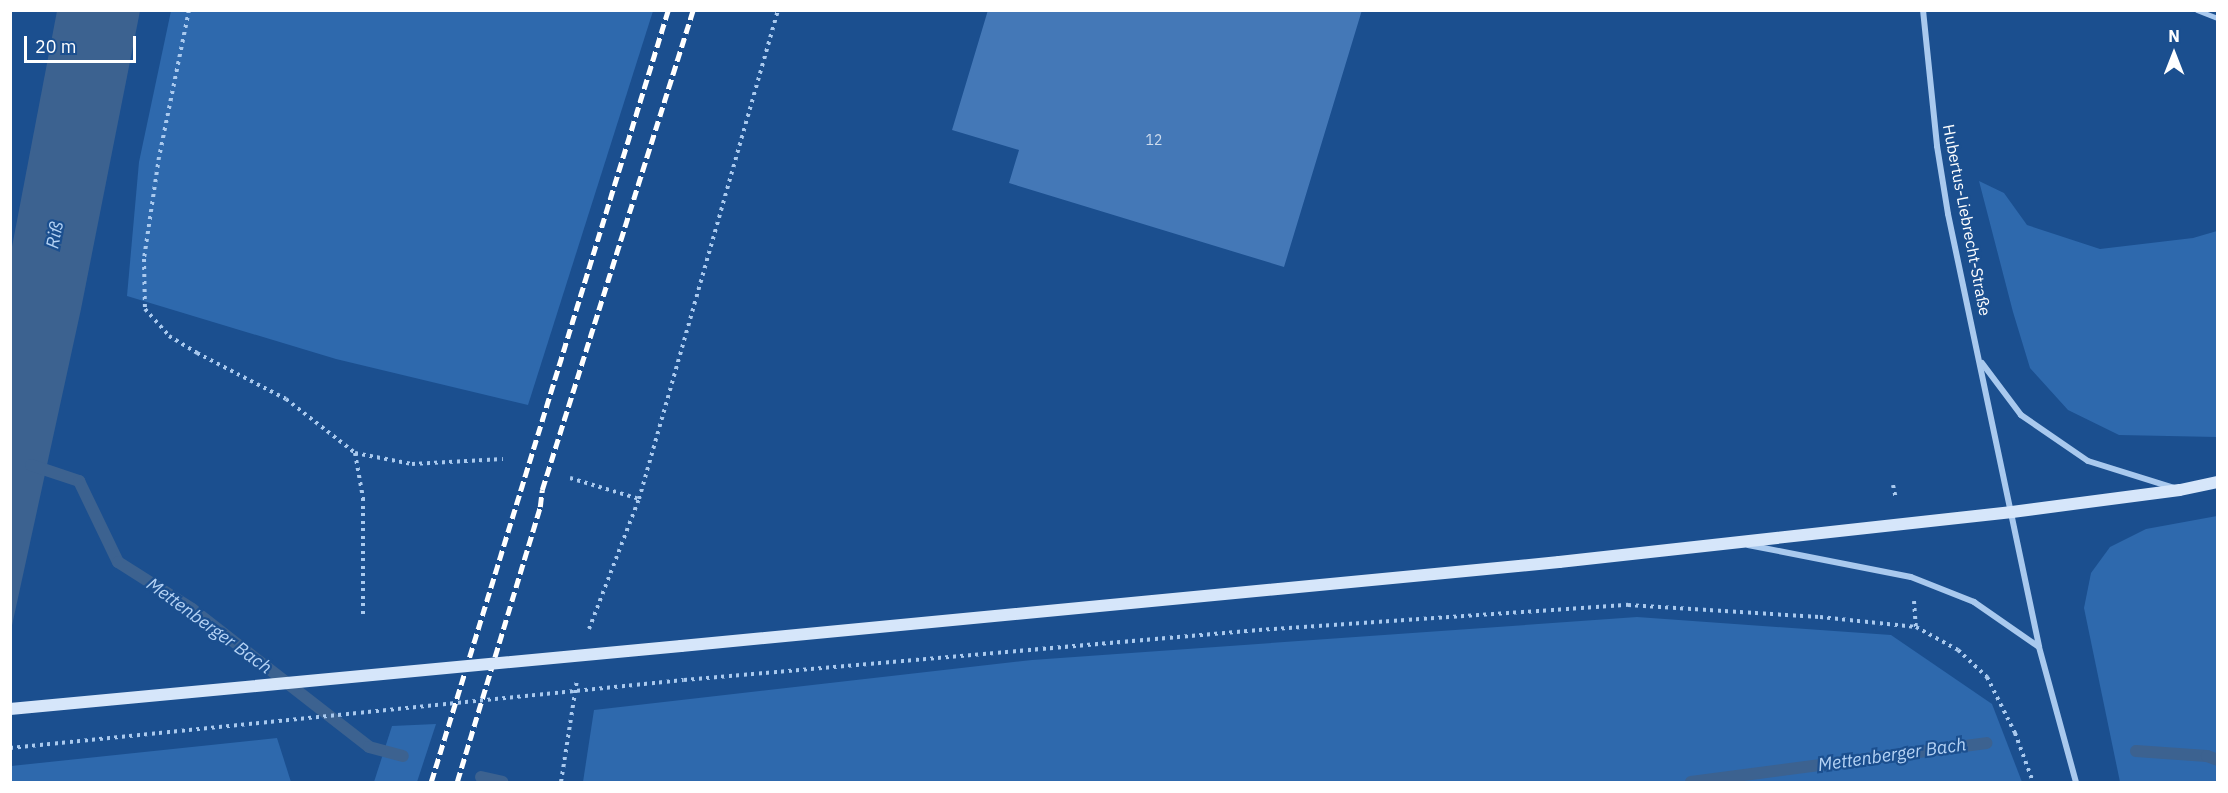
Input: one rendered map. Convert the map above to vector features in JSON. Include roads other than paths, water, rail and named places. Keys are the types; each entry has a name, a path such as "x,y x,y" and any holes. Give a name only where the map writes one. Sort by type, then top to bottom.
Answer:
{"main road":[{"path":"10,709 1547,564 2012,512 2180,490 2217,482"}],"street":[{"name":"Hubertus-Liebrecht-Straße","path":"1923,10 1939,157 2039,647 2076,783"},
{"name":"Hubertus-Liebrecht-Straße","path":"1980,362 2021,415 2088,461 2180,490"},
{"path":"1735,542 1911,578 1974,602 2039,647"}],"lane":[{"path":"2197,10 2217,18"}],"water":[{"name":"Riß","path":"57,11 140,11 81,309 11,630 11,252"}],"waterway":[{"name":"Mettenberger Bach","path":"31,465 79,481 118,562 192,609 369,747 403,756"},
{"name":"Mettenberger Bach","path":"1691,782 1986,743"},
{"name":"Mettenberger Bach","path":"2136,751 2207,756 2218,760"},
{"name":"Mettenberger Bach","path":"481,777 502,782"}],"railway":[{"path":"431,782 668,10"},
{"path":"457,782 540,507 542,490 693,10"}]}
